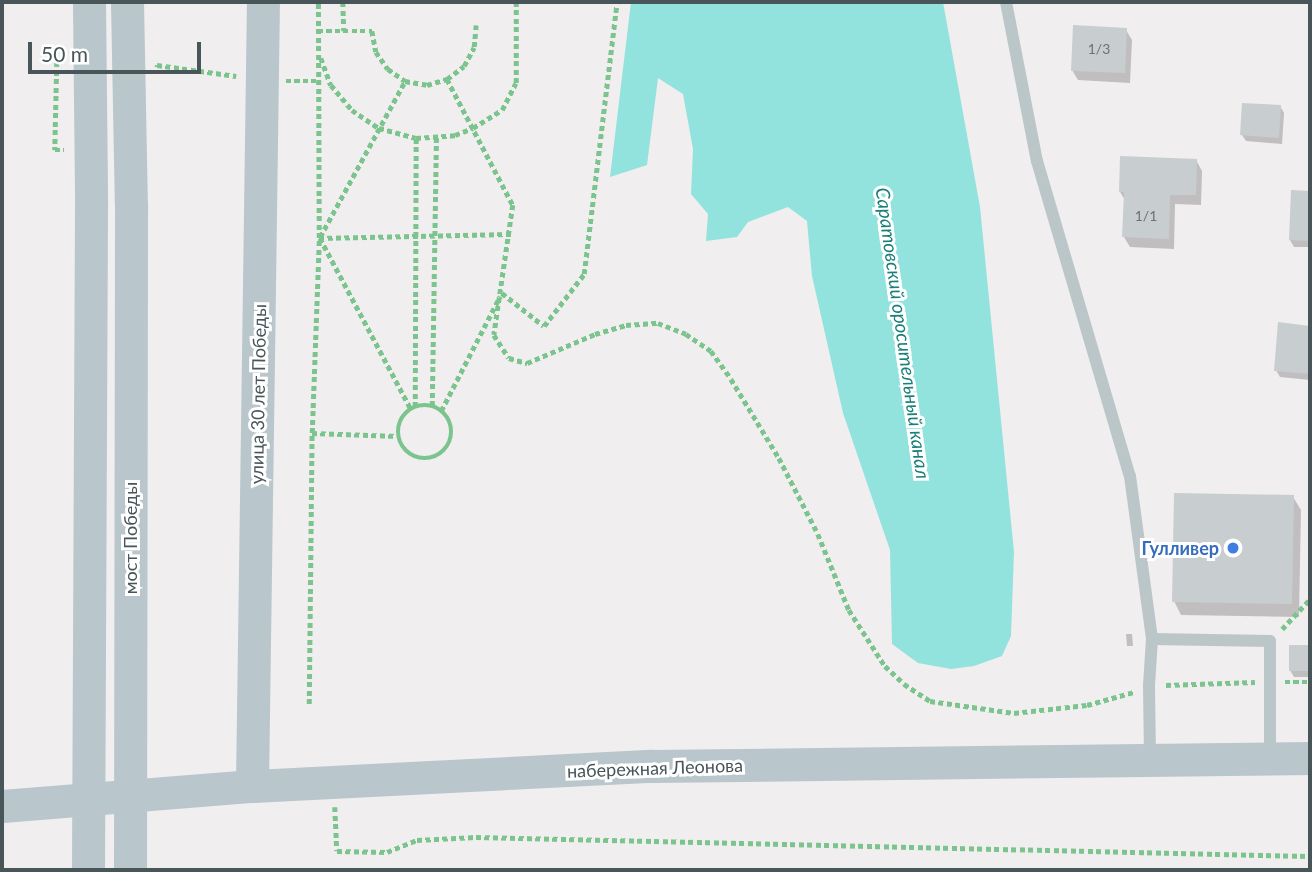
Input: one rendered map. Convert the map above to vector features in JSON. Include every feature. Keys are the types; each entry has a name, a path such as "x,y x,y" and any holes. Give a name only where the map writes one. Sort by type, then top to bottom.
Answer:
{"main road":[{"path":"88,870 91,206 89,2"},
{"name":"мост Победы","path":"127,2 131,205 130,870"},
{"name":"улица 30 лет Победы","path":"252,786 263,2"},
{"name":"набережная Леонова","path":"2,806 252,786 652,766 1310,758"}],"lane":[{"path":"1006,2 1037,161 1130,477 1153,639 1149,686 1150,758"},
{"path":"1153,639 1270,640 1270,758"}],"path":[{"path":"309,704 312,433 319,238 318,2"},
{"path":"344,2 344,31"},
{"path":"319,54 331,85 352,110 379,128 416,138 436,138 473,128 502,110 516,83 516,2"},
{"path":"502,293 544,326 584,274 617,2"},
{"path":"318,31 372,31 376,52 387,69 405,81 427,85 447,79 464,66 474,47 476,25"},
{"path":"447,79 513,205 512,234 494,335 509,358 527,363 595,334 626,325 658,323 686,334 710,351 779,458 818,534 849,610 885,666 904,684 930,701 1014,713 1087,705 1120,698 1149,686 1310,682"},
{"path":"319,238 405,81"},
{"path":"413,408 432,406 441,411 452,428 452,439 439,456 429,459 409,454 398,436 399,426 413,408 416,138"},
{"path":"432,406 436,138"},
{"path":"319,238 512,234"},
{"path":"319,238 413,408"},
{"path":"441,411 502,293"},
{"path":"312,433 398,436"},
{"path":"1270,640 1310,599"},
{"path":"334,782 337,851 387,852 417,840 476,837 1310,856"}],"water":[{"name":"Саратовский оросительный канал","path":"631,2 943,2 980,207 1014,552 1011,636 1002,656 974,666 951,669 918,663 892,644 890,550 843,413 812,276 807,221 788,207 748,222 737,237 706,241 708,214 691,194 693,149 683,94 658,78 647,165 610,177"}],"building":[{"path":"1073,25 1127,28 1125,73 1071,71"},
{"path":"1242,103 1281,105 1279,138 1240,135"},
{"path":"1120,156 1197,159 1196,195 1170,195 1169,239 1122,237 1124,192 1119,192"},
{"path":"1291,190 1310,191 1310,241 1289,240"},
{"path":"1278,322 1310,326 1310,374 1274,371"},
{"name":"Гулливер","path":"1174,493 1294,495 1292,604 1172,602"},
{"path":"1289,645 1310,645 1310,671 1289,671"}],"place":[{"name":"Гулливер","path":"1233,548"}]}
